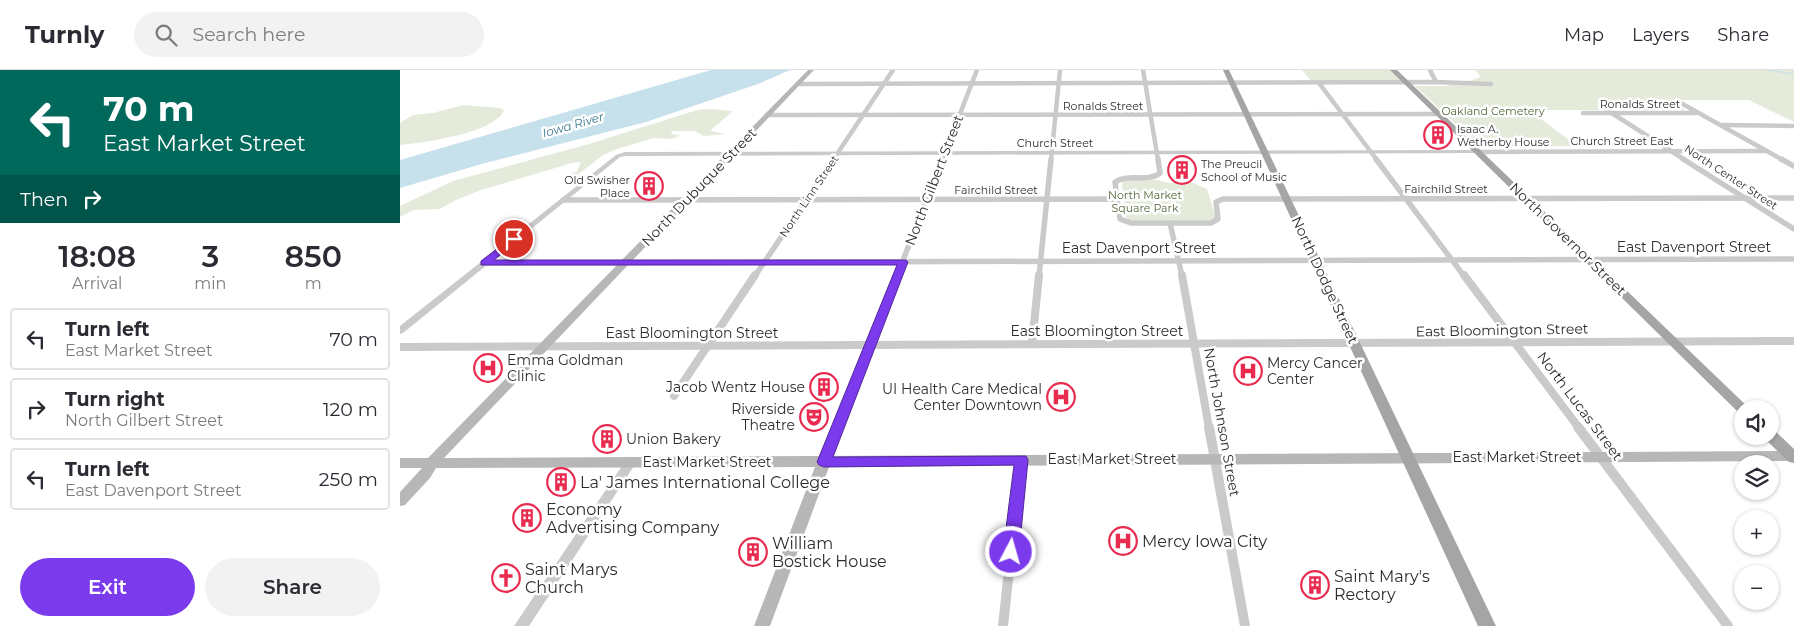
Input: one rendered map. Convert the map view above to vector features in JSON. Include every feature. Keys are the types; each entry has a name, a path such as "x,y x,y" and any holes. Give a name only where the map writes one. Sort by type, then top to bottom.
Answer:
{"main road":[{"name":"North Dubuque Street","path":"400,500 425,474 432,463 811,70"},
{"name":"North Dodge Street","path":"1226,70 1487,626"},
{"name":"North Governor Street","path":"1392,70 1527,198 1734,400"},
{"path":"1779,443 1793,456"},
{"name":"East Market Street","path":"400,462 630,463 1793,456"},
{"name":"North Gilbert Street","path":"762,626 824,462"}],"street":[{"name":"North Linn Street","path":"674,396 893,70"},
{"name":"North Gilbert Street","path":"824,462 977,70"},
{"path":"1032,344 1060,70"},
{"path":"1143,70 1158,152 1160,175 1155,177 1125,178 1115,182 1119,217 1123,222 1130,223 1170,223"},
{"path":"1430,70 1436,82"},
{"path":"799,84 1436,82 1491,84"},
{"name":"North Lucas Street","path":"1319,83 1602,456 1728,626"},
{"path":"1679,102 1794,166"},
{"name":"Ronalds Street","path":"1583,113 1610,111 1698,113"},
{"name":"North Center Street","path":"1610,111 1794,229"},
{"name":"Ronalds Street","path":"768,115 1439,114"},
{"path":"1719,125 1794,126"},
{"name":"Church Street East","path":"1478,152 1766,151"},
{"name":"Church Street","path":"562,200 618,156 632,153 1478,152"},
{"name":"Fairchild Street","path":"1170,223 1216,222 1218,217 1215,204 1217,201 1287,199 1794,198"},
{"name":"Fairchild Street","path":"562,200 1117,199"},
{"path":"400,331 562,200"},
{"name":"North Johnson Street","path":"1170,223 1179,261 1245,626"},
{"name":"East Davenport Street","path":"484,263 1794,259"},
{"name":"East Bloomington Street","path":"400,347 871,344 1355,344 1794,340"},
{"path":"1003,626 1021,460"},
{"path":"521,626 630,463"}],"green space":[{"path":"1302,70 1391,70 1406,83 1312,82"},
{"name":"Oakland Cemetery","path":"1475,70 1794,70 1794,122 1749,100 1668,100 1685,110 1529,110 1577,146 1480,147 1415,86 1448,86 1445,81 1466,82 1481,77"},
{"path":"463,105 500,108 504,110 498,118 473,131 440,139 400,145 400,123 413,115 433,113"},
{"path":"697,110 733,111 710,131 725,134 704,136 695,131 672,131 671,134 679,135 678,137 668,139 653,138 617,149 603,155 576,176 566,176 577,171 581,162 481,190 440,209 414,210 400,217 400,206 453,181 589,144"},
{"name":"North Market Square Park","path":"1124,181 1193,183 1207,189 1216,218 1214,220 1128,220 1126,218 1122,184"}],"water":[{"name":"Iowa River","path":"711,70 790,70 758,84 646,122 485,163 400,188 400,160"}],"waterway":[{"path":"1767,70 1794,74"}],"place":[{"name":"Isaac A. Wetherby House","path":"1438,135"},
{"name":"The Preucil School of Music","path":"1182,170"},
{"name":"Old Swisher Place","path":"649,186"},
{"name":"Emma Goldman Clinic","path":"488,368"},
{"name":"Mercy Cancer Center","path":"1248,371"},
{"name":"Jacob Wentz House","path":"824,387"},
{"name":"UI Health Care Medical Center Downtown","path":"1061,397"},
{"name":"Riverside Theatre","path":"814,417"},
{"name":"Union Bakery","path":"607,439"},
{"name":"La' James International College","path":"561,482"},
{"name":"Economy Advertising Company","path":"527,518"},
{"name":"Mercy Iowa City","path":"1123,541"},
{"name":"William Bostick House","path":"753,552"},
{"name":"Saint Marys Church","path":"506,578"},
{"name":"Saint Mary's Rectory","path":"1315,585"}],"route":[{"path":"514,239 484,263 903,262 824,462 1021,460 1011,552"}]}
